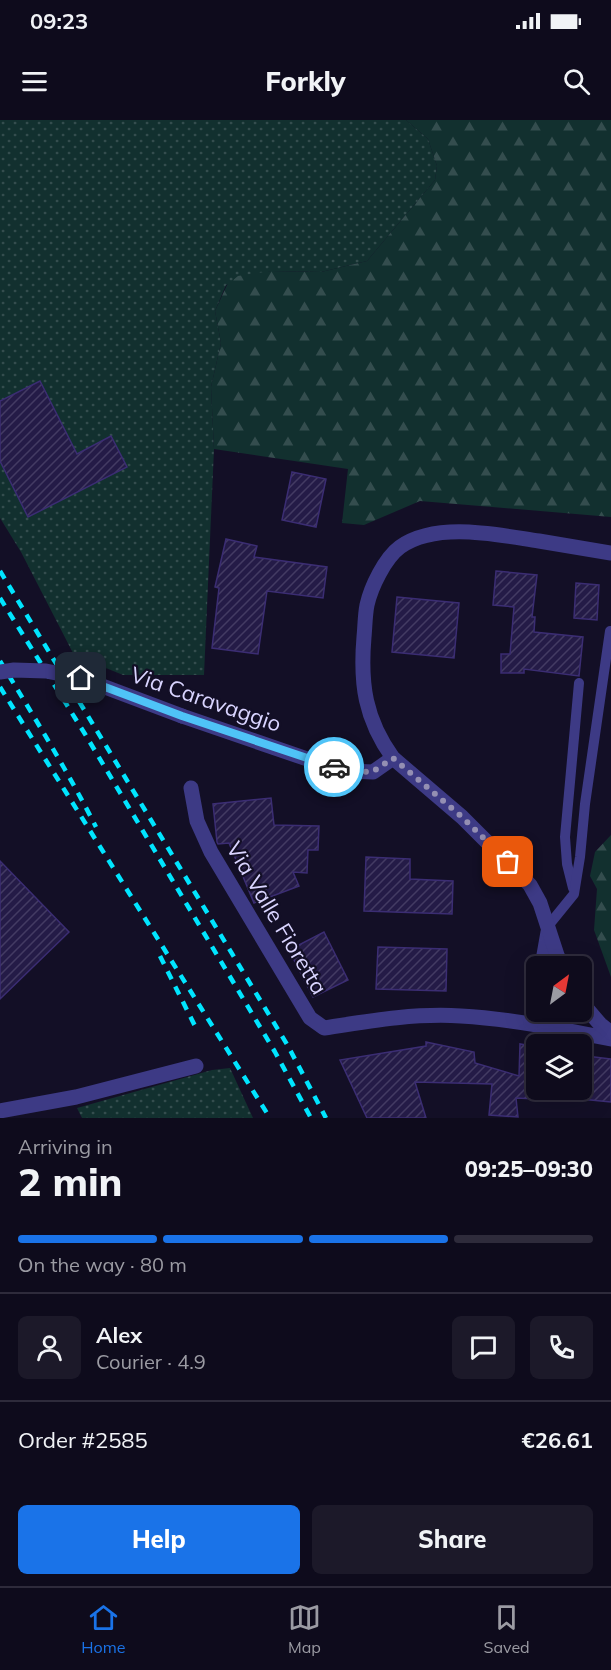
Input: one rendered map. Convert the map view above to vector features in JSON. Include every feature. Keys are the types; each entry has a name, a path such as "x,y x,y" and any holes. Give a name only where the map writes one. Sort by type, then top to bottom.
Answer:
{"street":[{"path":"557,956 540,903 530,885 462,817 393,758 373,724 364,692 362,659 367,605 375,580 398,548 412,540 433,534 486,533 611,553"},
{"name":"Via Caravaggio","path":"0,672 46,671 81,678 182,716 316,762 350,771 372,772 393,758"},
{"name":"Via Valle Fioretta","path":"190,788 197,821 211,852 310,1018 324,1028 392,1018 448,1016 531,1023 611,1038"},
{"path":"544,956 548,926"},
{"path":"592,1015 611,1033"},
{"path":"0,1111 76,1097 196,1066"}],"lane":[{"path":"548,926 574,894 610,631"},
{"path":"574,894 567,864 565,837 579,683"}],"green space":[{"path":"0,120 406,120 428,139 437,166 435,180 367,261 321,272 271,271 226,285 215,311 221,343 211,387 214,449 204,675 123,675 74,655 21,552 0,518"},
{"path":"406,120 611,120 611,517 420,501 364,525 342,523 348,469 214,449 211,387 221,343 215,311 227,285 238,276 271,271 321,272 367,261 435,180 437,166 428,139"},
{"path":"611,835 611,977 594,930 597,889 590,876 595,852"},
{"path":"230,1068 253,1118 82,1118 77,1108 212,1070"}],"building":[{"path":"40,381 77,454 111,436 127,467 28,517 0,461 0,401"},
{"path":"292,472 326,479 316,527 282,520"},
{"path":"226,539 257,546 254,557 327,567 323,598 267,591 258,654 212,648 219,588 215,587"},
{"path":"496,571 537,575 532,617 535,617 534,632 583,637 579,676 524,669 524,673 501,673 501,654 510,654 514,607 493,605"},
{"path":"576,583 599,585 597,620 574,618"},
{"path":"397,597 459,603 454,658 392,652"},
{"path":"271,798 274,825 319,826 318,850 308,850 307,873 293,872 299,886 254,903 229,843 218,844 217,842 213,804"},
{"path":"366,857 410,859 410,879 453,881 452,914 364,911"},
{"path":"0,861 69,932 0,999"},
{"path":"324,932 348,980 313,997 289,950"},
{"path":"378,947 447,949 446,991 376,989"},
{"path":"426,1042 474,1052 475,1063 519,1076 520,1044 526,1045 526,1098 516,1098 518,1117 489,1115 492,1084 415,1082 426,1118 367,1118 340,1060 426,1046"},
{"path":"592,1057 611,1059 611,1102 591,1100"}],"railway":[{"path":"0,571 288,1046 326,1118"},
{"path":"0,598 85,734 275,1052 311,1118"},
{"path":"0,661 62,764 96,827"},
{"path":"0,687 270,1118"},
{"path":"160,956 196,1028"}],"way so far":[{"path":"334,767 350,771 372,772 393,758 462,817 508,862"}],"route":[{"path":"81,678 182,716 334,767"}]}
